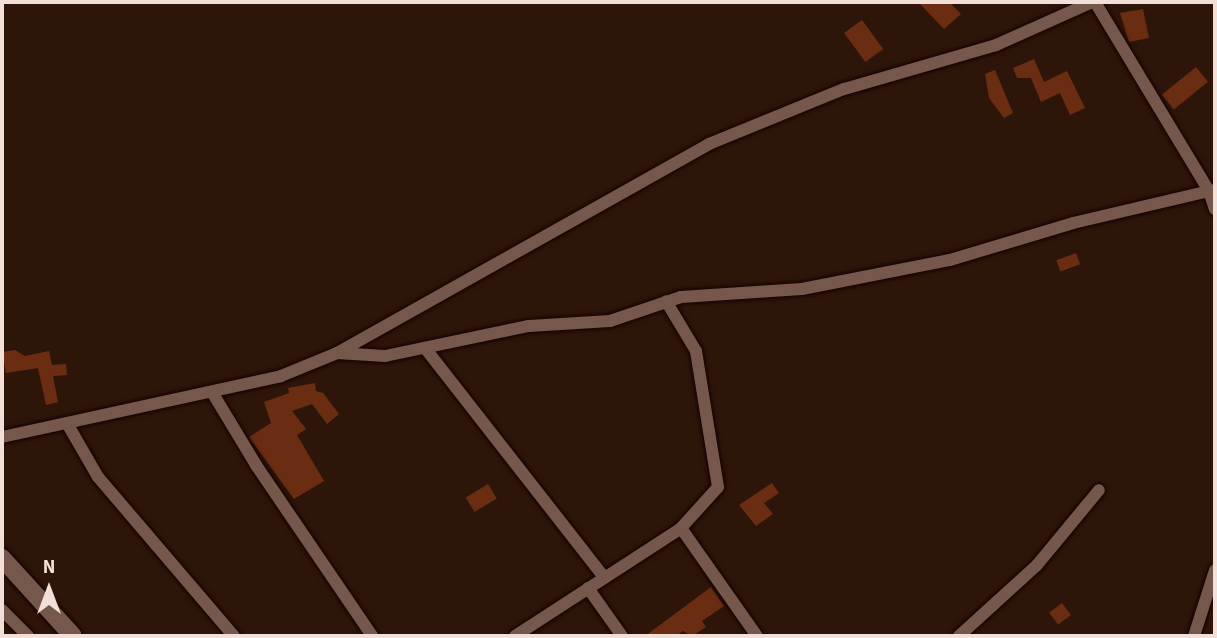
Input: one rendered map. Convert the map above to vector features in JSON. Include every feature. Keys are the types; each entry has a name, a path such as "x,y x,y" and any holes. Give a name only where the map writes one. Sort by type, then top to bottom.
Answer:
{"main road":[{"path":"2,558 73,636"}],"street":[{"path":"2,437 68,425 281,376 337,353 709,144 844,89 942,64 1070,7 1093,2 1212,191 1215,209"},
{"path":"337,353 385,356 530,326 610,321 666,302 718,292 802,289 950,260 1073,223 1212,191"},
{"path":"515,636 603,576 681,528 718,487 719,478 696,351 666,302"},
{"path":"425,348 603,576"},
{"path":"212,391 256,465 372,636"},
{"path":"68,425 107,488 234,636"},
{"path":"959,636 1037,565 1099,490"},
{"path":"681,528 757,636"},
{"path":"1194,636 1215,570"},
{"path":"587,588 622,636"},
{"path":"2,610 29,636"}],"building":[{"path":"918,2 949,2 961,14 944,29"},
{"path":"1143,9 1149,38 1129,42 1120,13"},
{"path":"862,20 883,49 865,62 844,33"},
{"path":"1034,59 1044,82 1067,71 1085,108 1070,115 1060,93 1041,102 1031,78 1017,78 1013,68"},
{"path":"1196,67 1208,82 1174,109 1162,95"},
{"path":"995,70 1013,113 1004,118 989,98 985,74"},
{"path":"1076,253 1080,264 1060,271 1056,260"},
{"path":"15,350 25,356 49,351 52,365 66,364 67,375 53,376 58,402 46,405 38,368 6,373 2,352"},
{"path":"315,383 316,391 323,393 339,414 327,424 312,404 292,411 306,429 297,435 324,481 294,499 249,437 271,423 264,402 289,393 288,388"},
{"path":"772,483 779,493 764,503 773,514 756,526 739,505"},
{"path":"488,484 497,499 474,512 466,497"},
{"path":"711,587 724,606 702,621 706,627 692,636 683,631 676,636 645,636"},
{"path":"1062,603 1071,615 1058,625 1049,613"}]}
